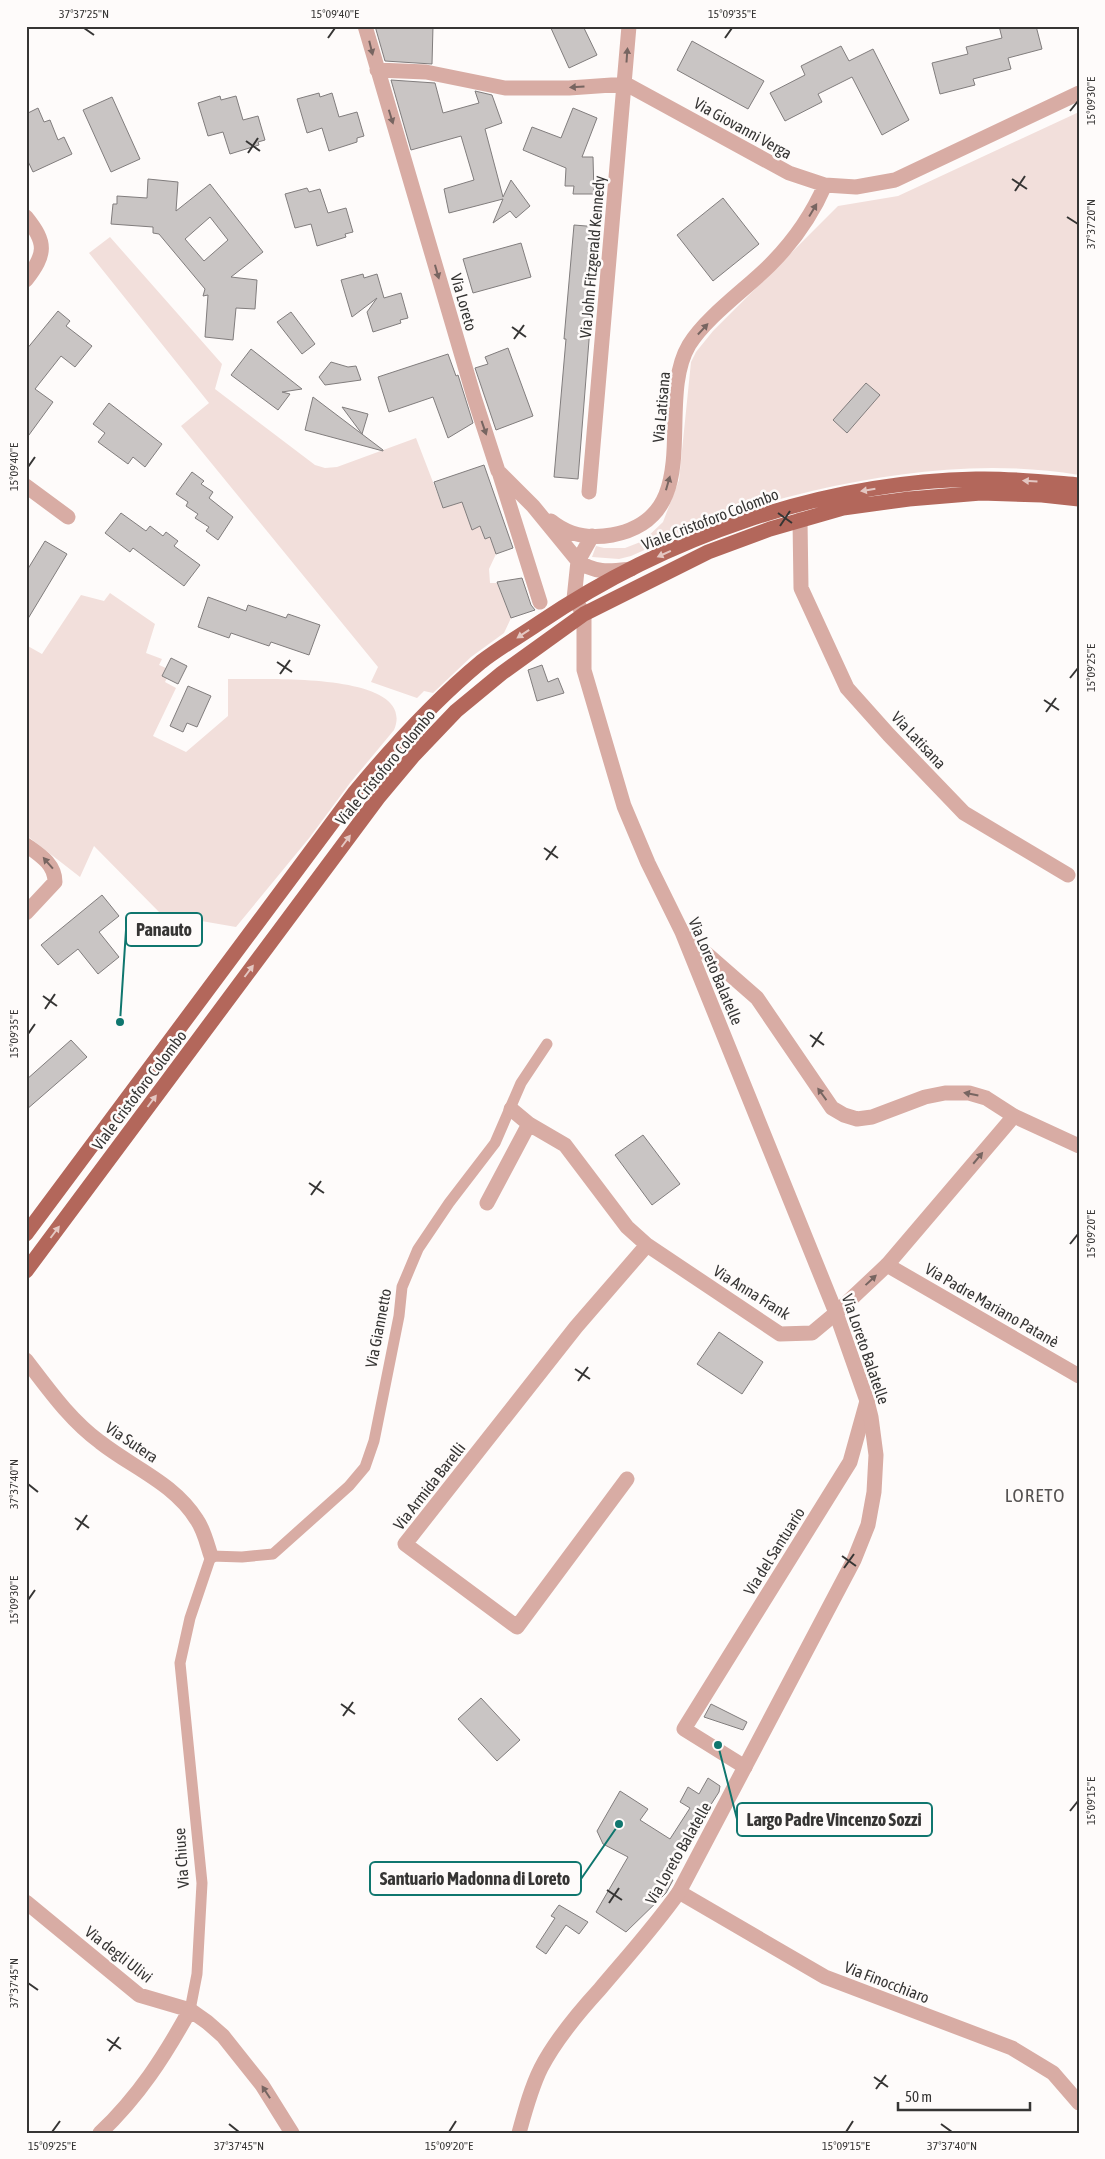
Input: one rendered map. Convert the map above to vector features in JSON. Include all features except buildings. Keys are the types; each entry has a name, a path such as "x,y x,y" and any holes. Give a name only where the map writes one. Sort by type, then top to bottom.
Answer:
{"main road":[{"name":"Viale Cristoforo Colombo","path":"26,1234 355,792 392,747 436,702 483,661 574,599 632,568 694,540 761,515 834,496 900,485 976,479 1079,485"},
{"name":"Viale Cristoforo Colombo","path":"26,1271 378,798 408,762 456,711 502,673 584,614 708,552 770,529 843,508 909,499 982,493 1042,495 1079,499"}],"street":[{"name":"Via Loreto","path":"366,26 377,70 474,397 498,471 533,506 578,561"},
{"name":"Via John Fitzgerald Kennedy","path":"589,492 626,84 629,26"},
{"path":"377,70 426,72 505,88 569,88 626,84"},
{"name":"Via Giovanni Verga","path":"626,84 789,173 825,185 856,187 895,180 1079,93"},
{"name":"Via Latisana","path":"533,506 565,531 571,534 592,536 607,536 628,532 643,525 657,511 666,494 672,469 676,402 683,360 689,345 701,330 770,265 800,231 818,202 825,185"},
{"path":"26,216 36,229 43,246 40,262 26,280"},
{"path":"498,471 540,602"},
{"path":"26,486 68,517"},
{"name":"Via Latisana","path":"800,520 801,588 847,688 964,813 1068,875"},
{"path":"584,614 574,599 578,561 592,536"},
{"path":"578,561 588,568 595,570 632,568"},
{"name":"Via Loreto Balatelle","path":"519,2133 525,2109 541,2068 556,2044 578,2013 660,1919 679,1892 838,1593 868,1525 874,1492 876,1455 867,1401 836,1313 682,932 648,863 627,814 603,740 584,670 584,614"},
{"path":"26,845 45,859 55,872 55,882 26,912"},
{"path":"682,932 757,998 832,1108 844,1115 857,1119 872,1117 925,1097 945,1093 969,1093 986,1098 1014,1116 1079,1146"},
{"name":"Via Giannetto","path":"211,1556 242,1557 273,1554 349,1486 364,1467 374,1441 399,1316 402,1287 418,1249 449,1203 495,1142 521,1083 547,1044"},
{"name":"Via Anna Frank","path":"511,1109 529,1124 565,1145 626,1227 647,1245 780,1334 812,1334 836,1313 887,1265 1014,1116"},
{"path":"487,1203 529,1124"},
{"name":"Via Armida Barelli","path":"627,1479 517,1627 405,1544 576,1327 647,1245"},
{"name":"Via Padre Mariano Patanè","path":"887,1265 1079,1376"},
{"name":"Via Sutera","path":"26,1360 68,1414 99,1442 162,1482 181,1499 198,1521 211,1556"},
{"name":"Via del Santuario","path":"745,1767 684,1729 850,1462 867,1401"},
{"name":"Via Chiuse","path":"100,2133 125,2109 166,2054 190,2010 197,1974 202,1883 180,1663 190,1618 211,1556"},
{"name":"Via Finocchiaro","path":"679,1892 825,1977 1012,2048 1053,2072 1079,2103"},
{"name":"Via degli Ulivi","path":"26,1902 139,1995 190,2010 223,2036 262,2085 292,2133"}],"shaded area":[{"path":"1079,112 1079,475 1012,468 978,468 911,473 878,478 812,491 738,511 704,523 631,556 619,559 592,557 596,546 625,548 643,541 663,522 679,480 691,362 696,352 713,331 838,206 898,196"},
{"path":"110,237 222,364 215,389 315,465 325,468 337,467 416,438 443,508 462,502 472,529 480,526 485,539 490,537 496,554 489,569 490,583 497,583 511,618 504,633 471,657 433,693 424,691 417,698 371,682 378,667 181,426 209,403 89,253"},
{"path":"110,593 155,624 146,653 162,659 159,665 166,668 167,678 165,682 176,688 153,736 186,752 228,716 228,679 332,682 360,688 383,697 395,711 394,730 236,927 161,914 94,846 80,877 26,835 26,645 42,654 81,595 104,601"}],"place":[{"name":"Panauto","path":"120,1022"},
{"name":"Largo Padre Vincenzo Sozzi","path":"718,1745"},
{"name":"Santuario Madonna di Loreto","path":"619,1824"}],"district":[{"name":"LORETO","path":"1035,1495"}]}
